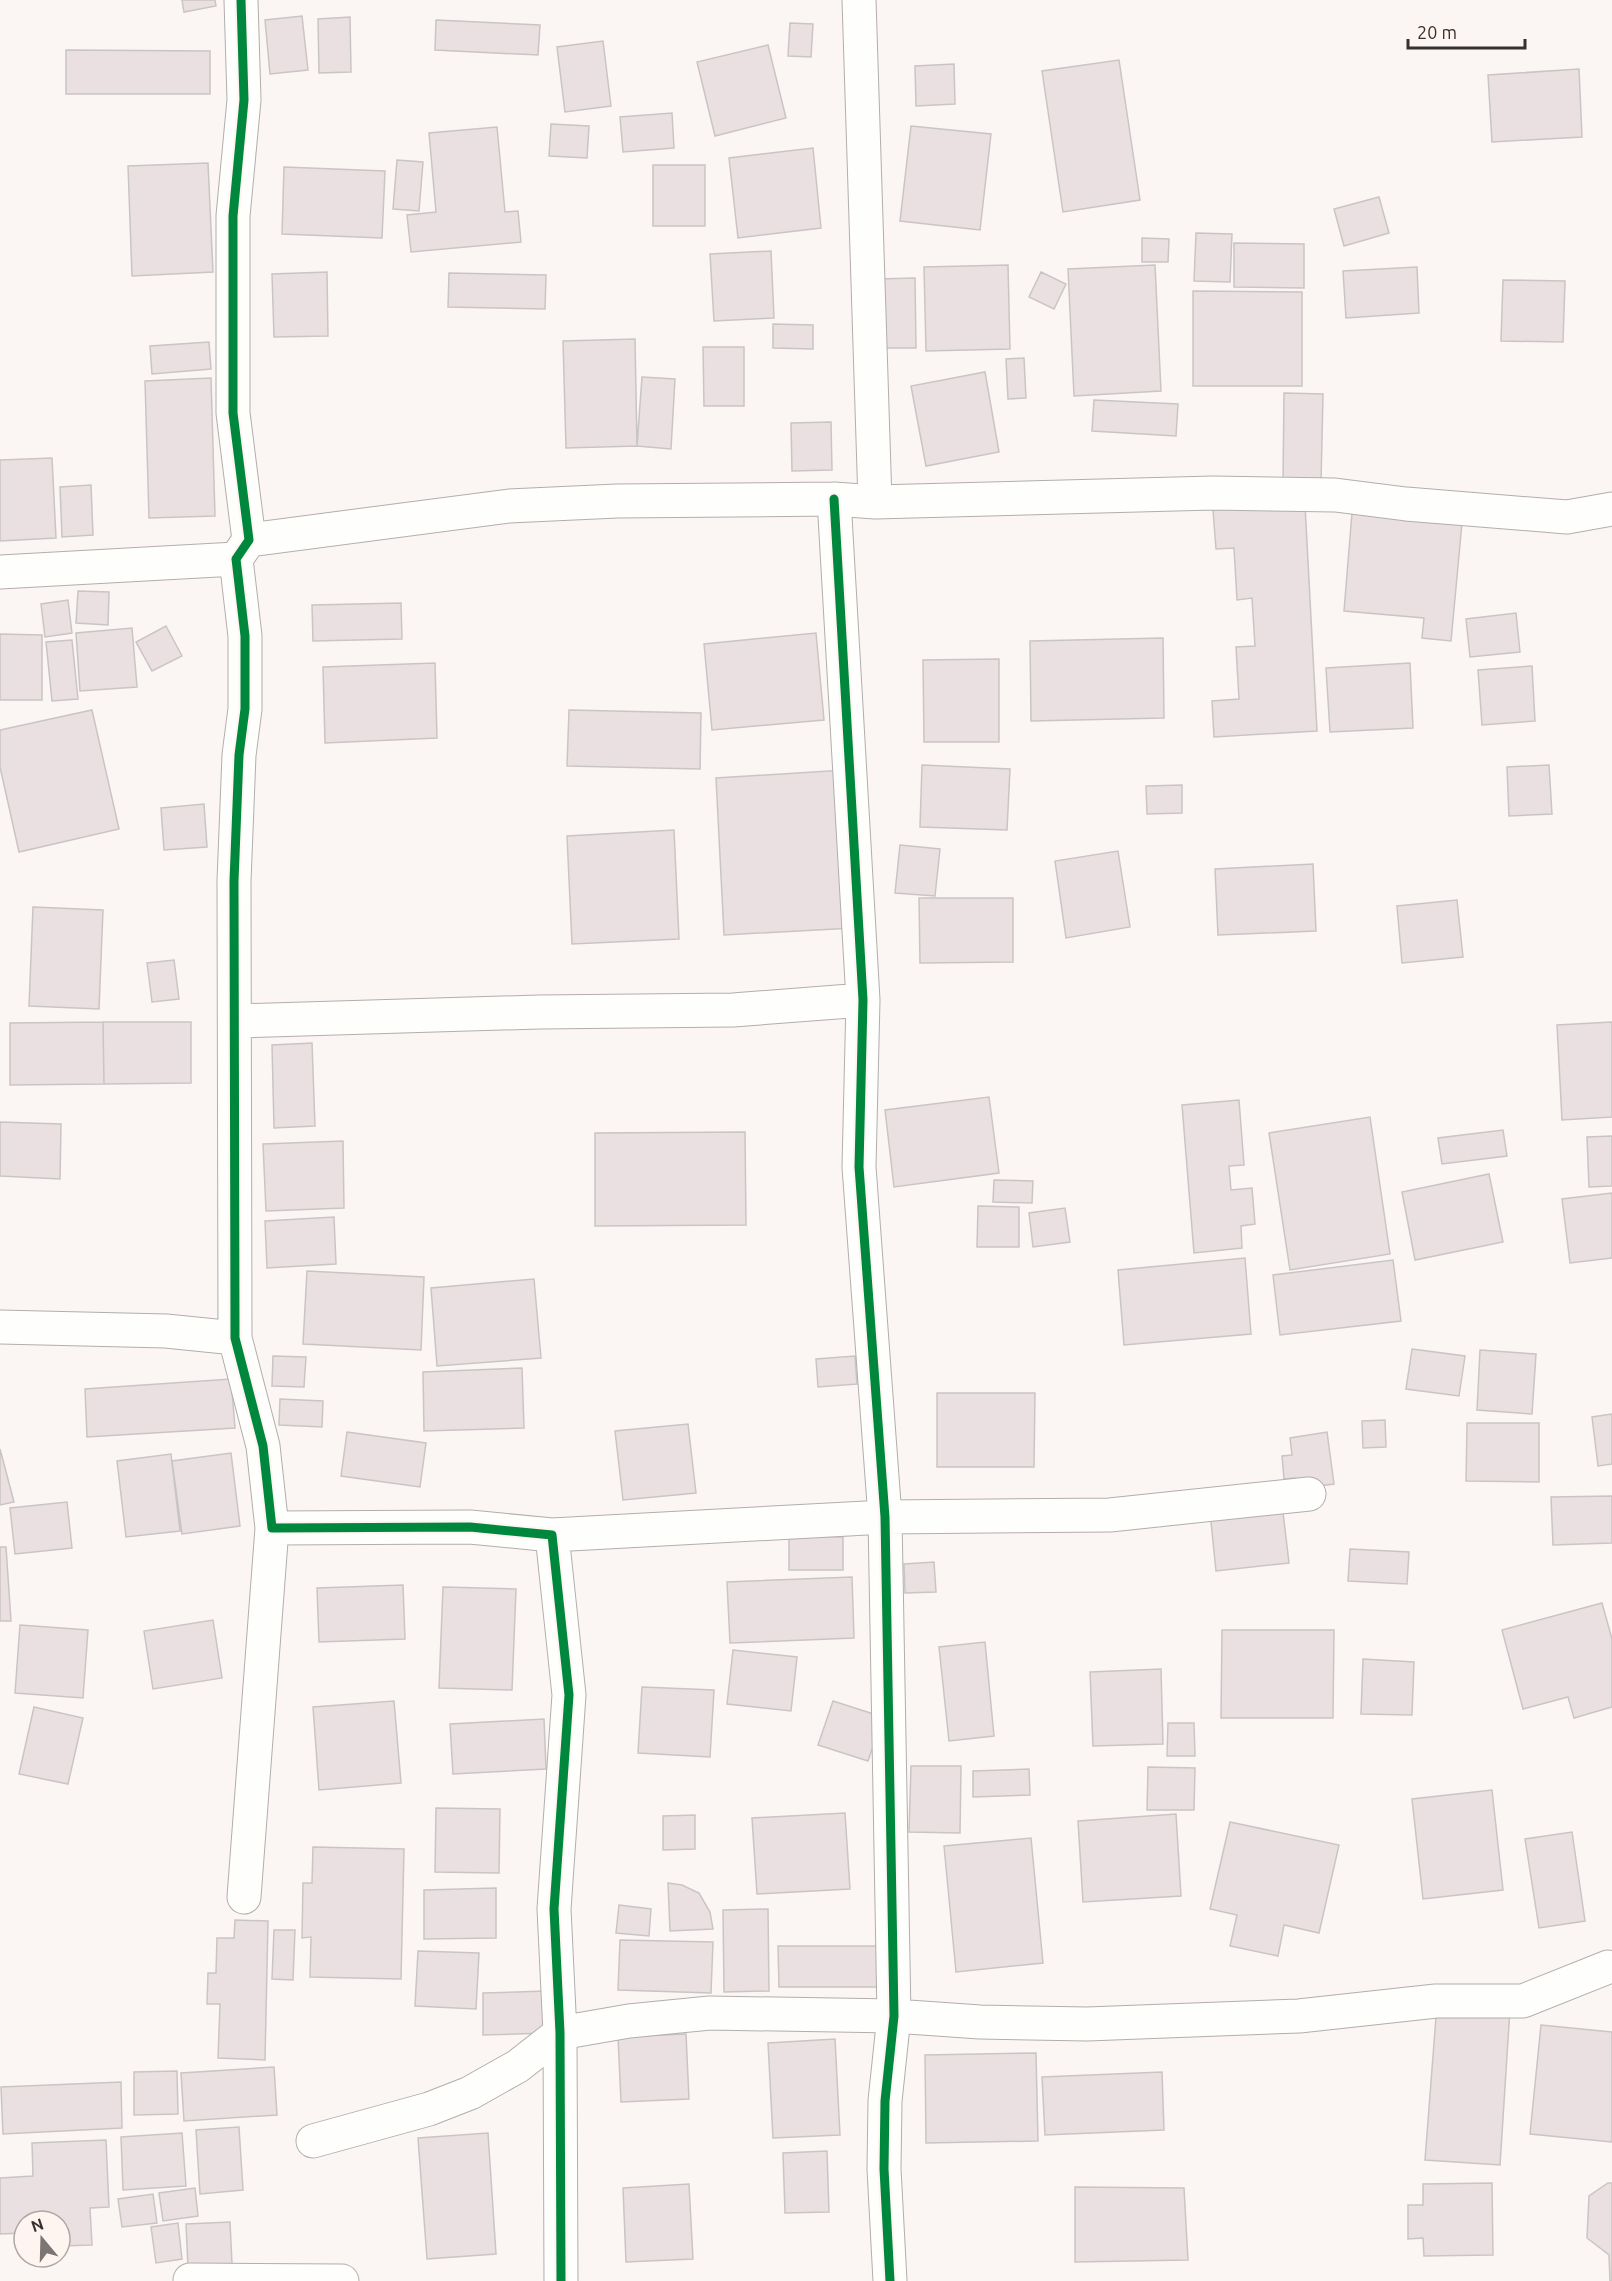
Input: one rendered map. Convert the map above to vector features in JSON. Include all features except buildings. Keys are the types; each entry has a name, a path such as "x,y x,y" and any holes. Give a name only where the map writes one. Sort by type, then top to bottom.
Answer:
{"street":[{"path":"242,0 244,100 233,216 233,413 243,549 245,636 245,709 239,754 235,869 235,1338 264,1446 273,1528 244,1897"},
{"path":"859,0 875,502"},
{"path":"0,572 243,549 509,506 617,501 834,499 875,502 1213,493 1335,495 1406,504 1567,517 1612,509"},
{"path":"834,499 863,1000 859,1167 885,1517 894,2016 885,2101 884,2169 890,2281"},
{"path":"235,1021 539,1012 734,1010 863,1000"},
{"path":"0,1327 166,1330 235,1338"},
{"path":"273,1528 470,1527 552,1535 885,1517 1110,1515 1309,1494"},
{"path":"552,1535 569,1695 554,1909 560,2033 561,2281"},
{"path":"313,2141 429,2109 471,2093 518,2066 560,2033 629,2021 710,2013 894,2016 980,2022 1087,2024 1299,2016 1436,2001 1524,2001 1608,1968"},
{"path":"190,2280 342,2281"}],"cycle path":[{"path":"241,0 244,100 233,216 233,413 249,540 236,559 245,636 245,709 239,755 234,881 235,1338 263,1446 272,1528 470,1527 552,1535 569,1695 554,1909 560,2033 561,2281"},
{"path":"834,499 863,1000 859,1167 885,1517 894,2016 885,2101 884,2169 890,2281"}]}
